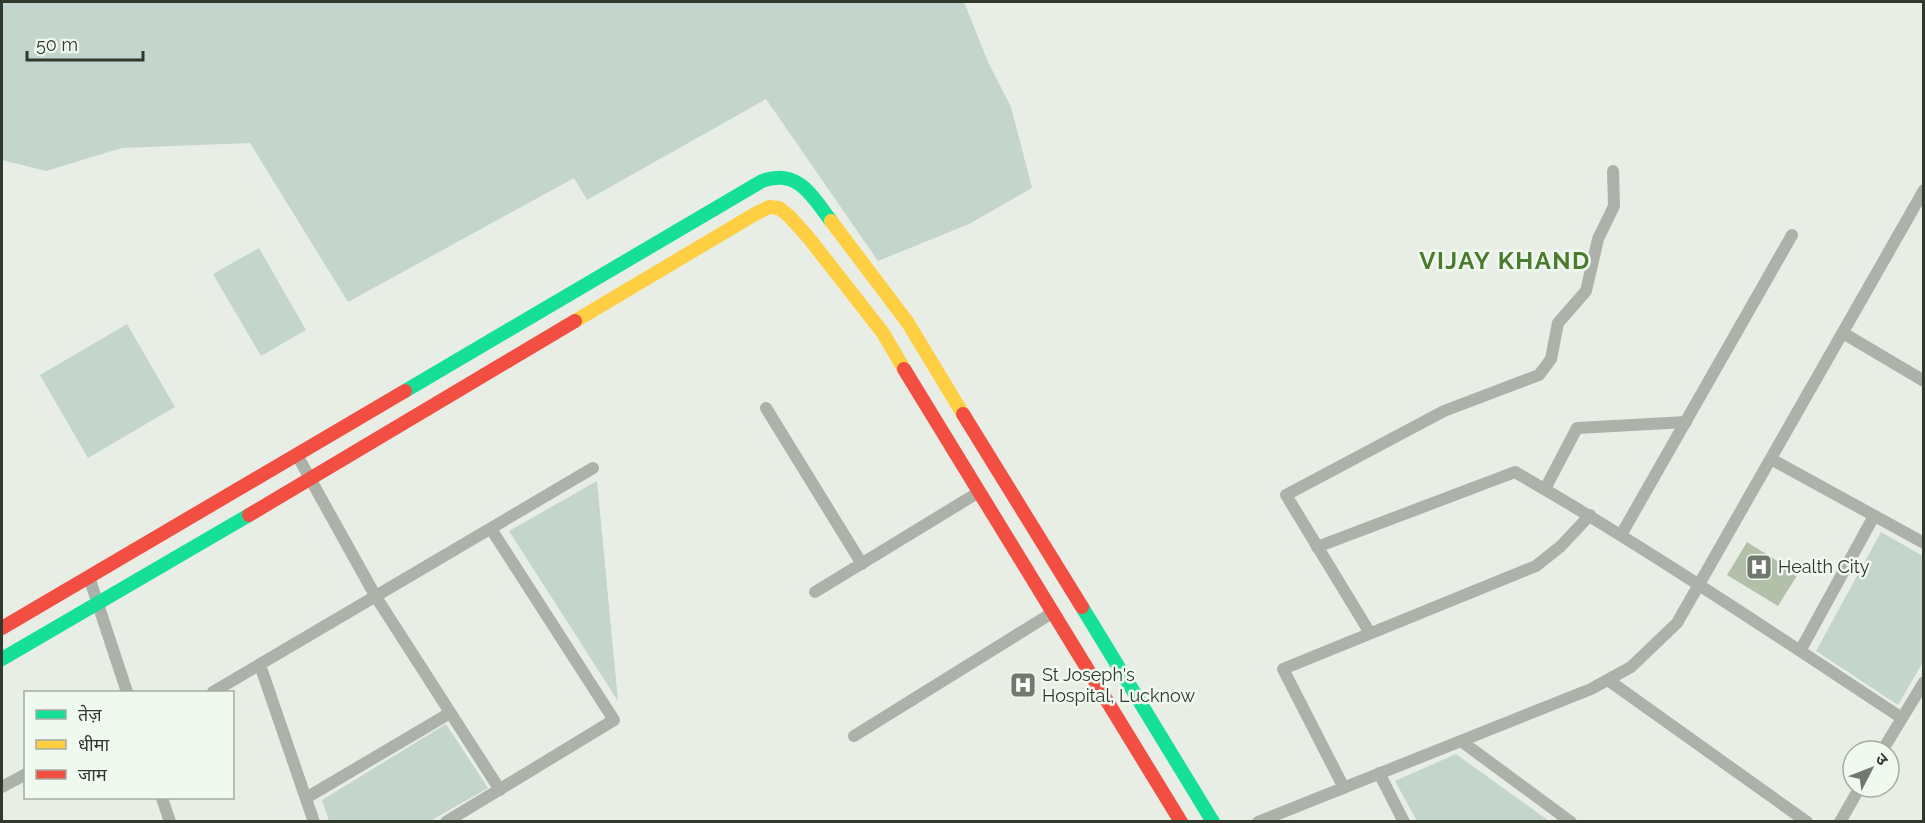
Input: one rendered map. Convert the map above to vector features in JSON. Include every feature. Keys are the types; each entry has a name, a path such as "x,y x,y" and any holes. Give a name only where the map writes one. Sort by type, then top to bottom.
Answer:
{"street":[{"path":"1370,633 1286,495 1444,411 1539,375 1551,359 1558,323 1586,291 1598,239 1614,206 1612,171"},
{"path":"2,628 762,181 777,175 791,177 810,193 908,323 1213,822"},
{"path":"1258,822 1591,689 1631,667 1677,623 1843,333 1920,204 1923,190"},
{"path":"2,659 769,207 779,208 808,237 883,333 1181,822"},
{"path":"1622,535 1792,235"},
{"path":"1843,333 1923,381"},
{"path":"766,408 862,564"},
{"path":"1545,489 1577,428 1686,422"},
{"path":"297,455 376,597 500,790"},
{"path":"1771,459 1923,543"},
{"path":"216,691 593,468"},
{"path":"1317,547 1515,472 1622,535 1902,718"},
{"path":"815,592 979,492"},
{"path":"1344,788 1283,669 1536,566 1561,546 1590,515"},
{"path":"1800,651 1874,516"},
{"path":"446,822 614,720 491,528"},
{"path":"89,577 126,691"},
{"path":"854,736 1052,613"},
{"path":"260,665 314,822"},
{"path":"1608,680 1808,822"},
{"path":"1889,739 1923,682"},
{"path":"306,798 450,713"},
{"path":"1461,741 1571,822"},
{"path":"1378,774 1404,822"},
{"path":"2,788 24,775"},
{"path":"162,799 170,822"},
{"path":"1840,822 1853,799"}],"green space":[{"path":"2,2 964,2 988,62 1011,107 1032,188 969,224 878,261 766,99 587,200 574,178 348,302 250,143 122,148 46,171 2,160"},
{"path":"259,248 306,330 261,356 213,274"},
{"path":"127,324 175,407 88,458 40,375"},
{"path":"597,481 618,701 509,531"},
{"path":"1881,532 1923,556 1923,662 1898,705 1816,651"},
{"path":"446,724 488,788 430,821 329,821 322,800"},
{"path":"1456,754 1549,821 1417,821 1395,781"}],"building":[{"path":"1747,542 1798,574 1778,606 1727,575"}],"traffic: fast":[{"path":"405,391 762,181 775,178 795,181 810,194 831,221"},
{"path":"2,659 249,515"},
{"path":"1082,607 1213,822"}],"traffic: slow":[{"path":"575,321 755,214 769,207 779,208 808,237 883,333 904,369"},
{"path":"831,221 908,323 963,414"}],"traffic: jam":[{"path":"249,515 575,321"},
{"path":"904,369 1181,822"},
{"path":"2,628 405,391"},
{"path":"963,414 1082,607"}],"place":[{"name":"Health City","path":"1759,567"},
{"name":"St Joseph's Hospital, Lucknow","path":"1023,685"}],"district":[{"name":"VIJAY KHAND","path":"1505,261"}]}
